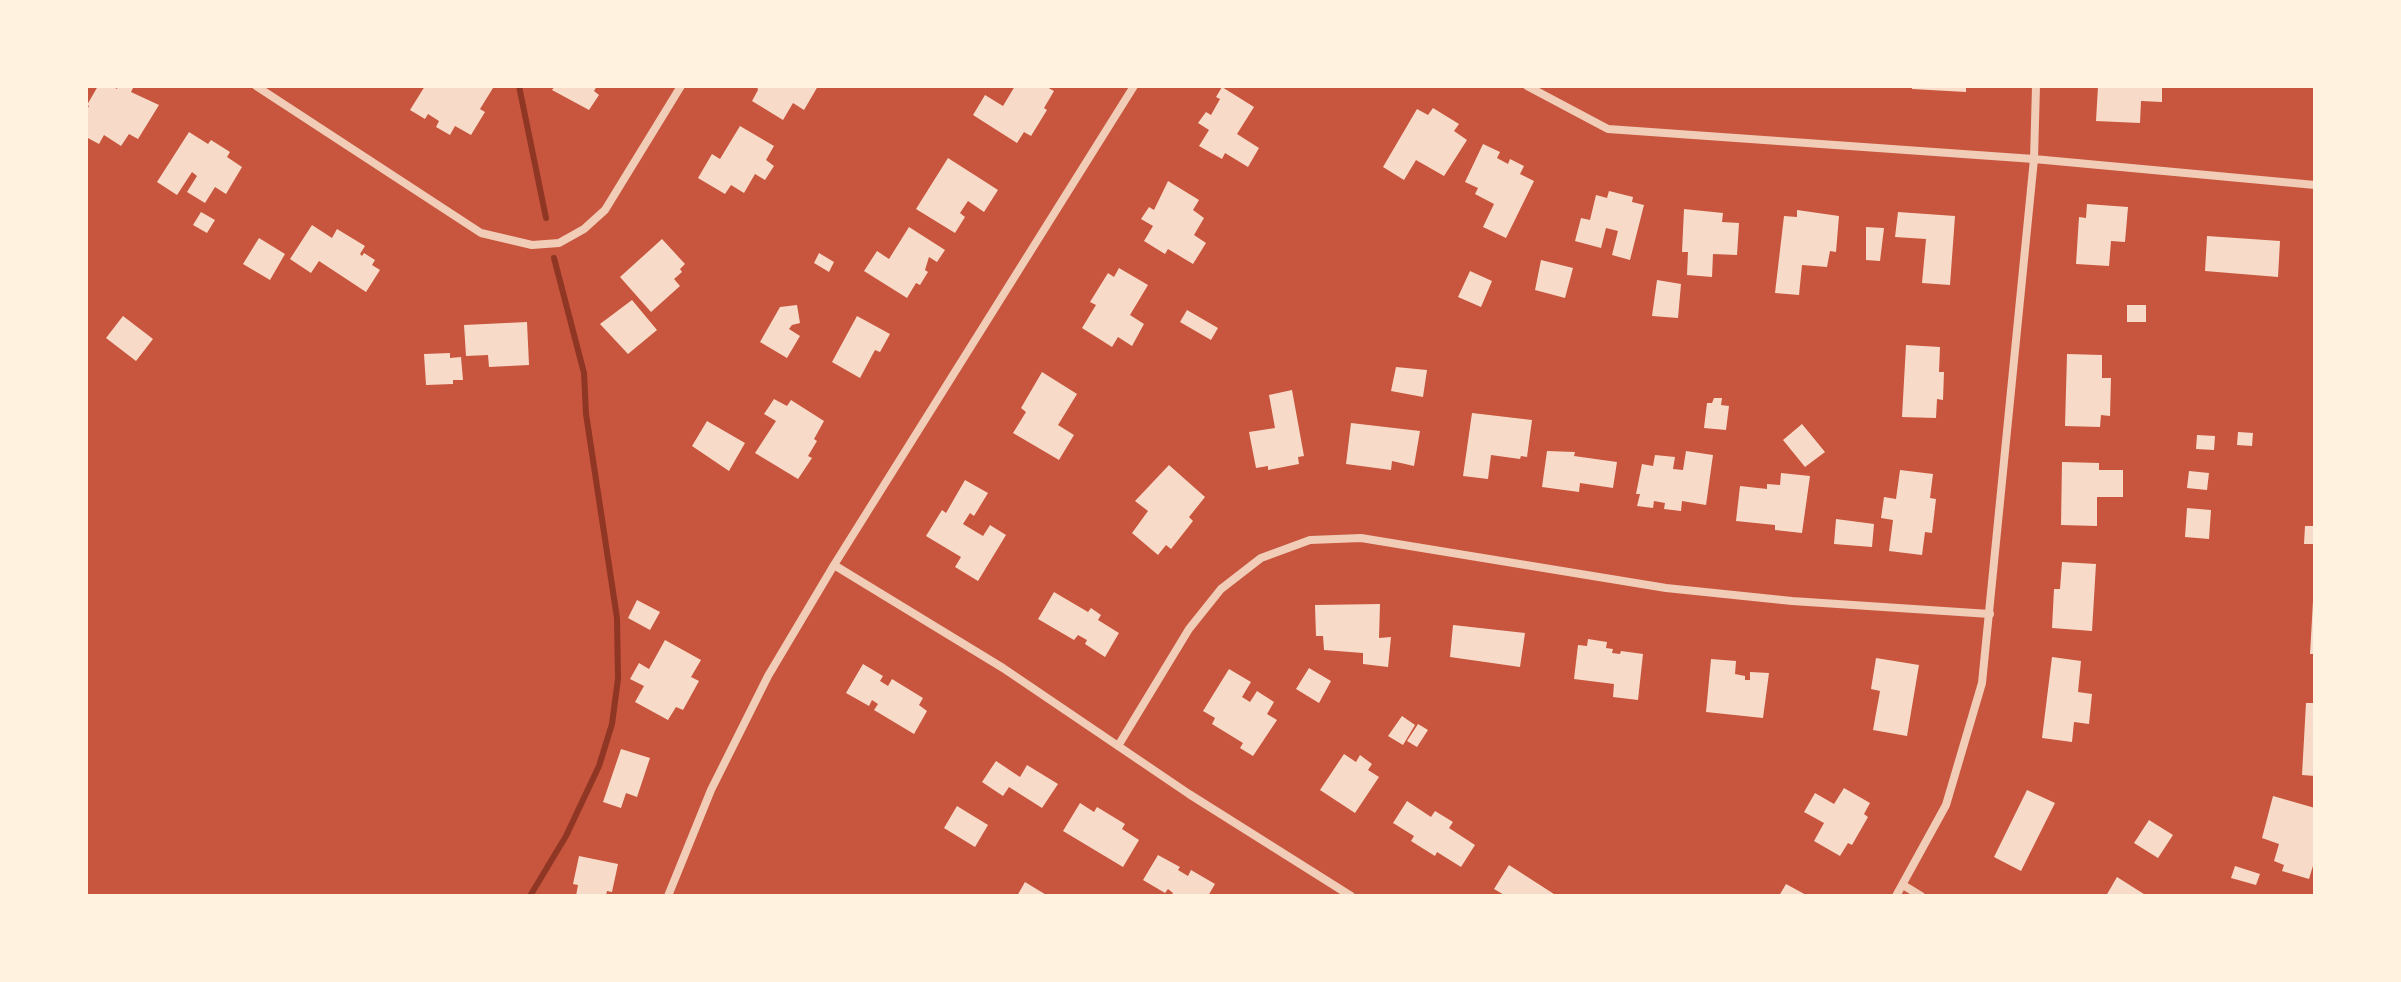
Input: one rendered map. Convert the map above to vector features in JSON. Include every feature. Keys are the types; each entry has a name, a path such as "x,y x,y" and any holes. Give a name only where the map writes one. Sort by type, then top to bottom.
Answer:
{"street":[{"path":"256,86 481,233 532,245 559,243 584,229 605,210 681,86"},
{"path":"668,896 711,790 768,676 834,565 1134,86"},
{"path":"1527,86 1608,129 2034,159 2315,185"},
{"path":"1896,896 1946,805 1982,683 2034,159 2036,86"},
{"path":"1118,746 1189,629 1221,589 1261,558 1310,540 1361,538 1666,588 1792,601 1990,614"},
{"path":"834,565 1003,668 1189,794 1351,896"},
{"path":"1903,885 1921,896"}],"building":[{"path":"98,86 117,89 118,86 134,86 131,92 159,105 138,139 129,134 121,146 104,135 99,144 86,137 87,105"},
{"path":"425,86 493,88 480,109 485,112 471,135 455,126 450,135 436,127 439,121 428,114 425,119 410,110"},
{"path":"555,86 597,86 594,91 599,95 589,110 552,90"},
{"path":"757,86 818,86 804,110 793,103 783,120 752,101"},
{"path":"1015,86 1045,86 1054,91 1044,108 1047,110 1031,136 1024,132 1017,143 973,115 985,95 1003,106"},
{"path":"1912,86 1966,86 1966,92 1912,89"},
{"path":"2098,86 2162,86 2162,102 2141,101 2140,123 2096,121"},
{"path":"1222,87 1254,107 1237,134 1259,148 1248,167 1225,153 1222,159 1199,146 1209,130 1198,123 1206,112 1211,115 1220,99 1216,97"},
{"path":"1433,108 1459,124 1454,131 1467,140 1444,176 1416,160 1404,180 1383,167 1417,109 1428,115"},
{"path":"740,126 774,146 766,160 774,166 765,180 755,174 744,193 731,185 725,194 698,178 712,154 720,159"},
{"path":"189,132 208,144 211,140 230,152 227,157 242,167 226,194 215,187 205,203 187,192 197,176 192,172 177,195 157,182"},
{"path":"1483,144 1500,152 1497,158 1508,164 1510,159 1524,166 1520,174 1534,181 1506,238 1483,227 1494,204 1475,194 1478,188 1465,182"},
{"path":"948,158 998,190 984,212 968,201 960,213 965,217 955,233 916,209"},
{"path":"1168,181 1199,200 1193,210 1204,218 1194,235 1206,243 1193,264 1168,249 1165,254 1144,241 1153,226 1141,219 1149,207 1154,210"},
{"path":"1609,191 1633,197 1632,202 1644,205 1630,260 1612,255 1618,231 1606,228 1601,248 1575,241 1581,218 1590,220 1596,195 1607,198"},
{"path":"2087,204 2128,207 2125,242 2111,241 2109,266 2076,264 2079,217 2086,218"},
{"path":"1684,209 1723,213 1722,222 1739,223 1737,255 1713,254 1712,277 1687,275 1688,252 1682,252"},
{"path":"1797,210 1839,216 1836,252 1830,251 1827,267 1802,265 1799,295 1775,293 1784,216 1797,217"},
{"path":"201,212 215,220 207,233 193,225"},
{"path":"1898,212 1955,216 1950,285 1922,283 1926,239 1895,237"},
{"path":"312,225 332,238 337,229 365,246 360,254 362,256 364,253 375,260 372,265 380,270 366,292 319,261 311,273 290,259"},
{"path":"909,227 945,250 937,262 929,257 925,270 928,272 920,285 916,283 907,298 864,271 877,251 889,259"},
{"path":"1866,227 1884,228 1880,261 1866,260"},
{"path":"2207,236 2280,241 2278,277 2205,271"},
{"path":"259,238 285,254 270,280 243,264"},
{"path":"662,239 685,264 674,279 680,286 651,312 620,277"},
{"path":"819,253 834,262 829,272 814,263"},
{"path":"1541,260 1573,268 1565,298 1535,290"},
{"path":"1119,268 1148,285 1130,315 1144,324 1132,346 1118,337 1112,347 1082,328 1096,305 1090,302 1108,273 1114,277"},
{"path":"1470,271 1492,281 1481,307 1458,297"},
{"path":"1657,280 1681,284 1678,318 1652,316"},
{"path":"632,300 657,330 628,354 600,324"},
{"path":"797,305 800,323 789,329 800,336 787,358 760,342 780,307"},
{"path":"2127,305 2146,305 2146,322 2127,322"},
{"path":"1187,310 1218,328 1211,340 1180,322"},
{"path":"123,316 153,339 136,361 106,338"},
{"path":"857,316 890,334 880,352 875,350 860,378 832,362"},
{"path":"527,322 529,365 489,367 488,355 466,356 464,325"},
{"path":"1906,345 1940,347 1939,372 1944,372 1943,400 1937,399 1936,418 1902,417"},
{"path":"450,353 450,358 461,357 463,380 453,380 453,384 426,385 424,354"},
{"path":"2067,354 2102,355 2102,378 2111,378 2110,416 2101,415 2100,427 2065,426"},
{"path":"1396,367 1427,370 1423,397 1391,391"},
{"path":"1042,372 1077,394 1058,425 1074,435 1059,460 1013,433 1026,412 1021,408"},
{"path":"1292,390 1304,456 1298,457 1299,464 1268,470 1268,466 1256,468 1249,432 1275,428 1269,395"},
{"path":"1714,398 1722,398 1721,405 1729,406 1726,430 1704,428 1707,403 1712,403"},
{"path":"774,399 787,406 791,400 824,421 808,456 812,458 798,479 755,453 776,421 764,414"},
{"path":"1472,413 1532,420 1527,457 1491,455 1488,479 1463,476"},
{"path":"707,421 745,443 729,471 692,446"},
{"path":"1351,423 1420,431 1414,466 1392,461 1391,470 1346,464"},
{"path":"1802,424 1825,452 1805,467 1783,440"},
{"path":"2238,432 2253,433 2252,446 2237,445"},
{"path":"2197,435 2215,436 2214,450 2196,449"},
{"path":"1547,451 1575,452 1574,456 1617,462 1613,488 1580,483 1579,492 1542,487"},
{"path":"1686,451 1713,455 1706,505 1682,501 1681,511 1664,509 1665,503 1654,501 1653,508 1637,506 1640,494 1636,494 1642,464 1653,466 1655,455 1675,457 1673,469 1683,470"},
{"path":"2062,462 2099,463 2099,470 2123,470 2123,497 2097,497 2097,526 2061,525"},
{"path":"1169,465 1205,497 1189,517 1193,521 1171,549 1166,545 1158,555 1132,533 1148,511 1135,501"},
{"path":"1900,470 1933,474 1930,498 1936,499 1932,533 1925,532 1922,555 1889,551 1893,520 1881,518 1884,497 1896,499"},
{"path":"2189,471 2209,473 2207,490 2187,488"},
{"path":"1781,473 1810,476 1802,533 1775,530 1775,525 1736,521 1740,486 1767,489 1767,484 1780,485"},
{"path":"965,480 988,493 974,516 970,513 963,524 983,536 990,525 1006,535 978,581 955,567 961,557 926,536 942,510 946,513"},
{"path":"2187,508 2211,510 2209,539 2185,537"},
{"path":"1836,519 1874,524 1872,547 1834,544"},
{"path":"2305,526 2315,526 2315,544 2304,544"},
{"path":"2062,562 2096,564 2092,631 2052,628 2054,589 2060,589"},
{"path":"1054,592 1088,612 1091,608 1101,615 1098,620 1119,633 1105,657 1085,644 1087,640 1078,635 1074,640 1038,619"},
{"path":"637,600 660,612 650,630 628,618"},
{"path":"2313,601 2315,654 2310,654"},
{"path":"1380,604 1379,638 1391,637 1388,667 1363,664 1363,653 1324,650 1323,636 1316,636 1315,605"},
{"path":"1453,625 1525,633 1520,667 1450,657"},
{"path":"1588,639 1607,642 1606,648 1613,649 1612,653 1643,654 1638,700 1613,697 1614,684 1574,679 1578,645 1587,646"},
{"path":"665,640 701,660 691,677 699,681 683,710 676,707 668,720 635,702 644,686 630,679 639,663 649,669"},
{"path":"2052,657 2081,661 2078,692 2092,694 2089,724 2074,722 2072,742 2042,738"},
{"path":"1876,658 1919,665 1907,736 1873,730 1880,691 1871,689"},
{"path":"1711,659 1736,661 1735,674 1745,676 1745,680 1750,680 1750,672 1769,673 1763,718 1706,712"},
{"path":"863,664 883,676 880,681 888,686 892,679 923,698 919,705 927,711 914,734 874,710 878,704 872,700 869,706 846,693"},
{"path":"1309,668 1331,681 1319,703 1296,689"},
{"path":"1229,669 1251,682 1242,697 1250,702 1257,691 1274,702 1267,714 1277,720 1253,756 1240,748 1243,743 1212,724 1215,718 1203,711"},
{"path":"2306,703 2315,703 2315,776 2302,775"},
{"path":"1402,716 1415,725 1403,745 1388,736"},
{"path":"1418,724 1428,730 1417,747 1407,741"},
{"path":"621,749 650,758 637,797 626,793 621,808 603,802"},
{"path":"1344,754 1356,762 1360,755 1372,764 1368,770 1379,777 1355,813 1320,790"},
{"path":"996,761 1020,777 1027,765 1058,784 1042,808 1009,787 1003,796 982,782"},
{"path":"1844,788 1870,803 1864,814 1868,817 1852,845 1848,843 1840,856 1814,841 1824,823 1804,812 1815,793 1834,804"},
{"path":"2027,790 2055,803 2021,871 1994,857"},
{"path":"2273,796 2315,808 2315,859 2309,879 2282,871 2284,865 2274,861 2279,844 2262,838"},
{"path":"1407,801 1431,817 1435,811 1453,822 1449,828 1475,845 1461,867 1411,841 1414,836 1393,823"},
{"path":"1080,803 1094,812 1097,807 1125,824 1122,829 1139,840 1123,867 1063,831"},
{"path":"957,806 988,825 975,847 944,828"},
{"path":"2149,820 2173,835 2158,858 2134,843"},
{"path":"1158,855 1180,867 1178,870 1188,876 1191,870 1215,884 1208,896 1171,896 1173,893 1168,889 1165,893 1143,880"},
{"path":"579,856 618,864 612,892 607,891 606,896 576,896 578,885 573,884"},
{"path":"1509,865 1557,896 1506,896 1494,889"},
{"path":"2235,866 2260,874 2256,885 2231,878"},
{"path":"2117,877 2147,896 2106,896"},
{"path":"1025,882 1048,896 1017,896"},
{"path":"1786,884 1808,896 1779,896"}],"waterway":[{"path":"519,86 546,218"},
{"path":"530,896 566,836 599,766 612,724 618,679 617,618 586,414 584,373 554,258"}]}
